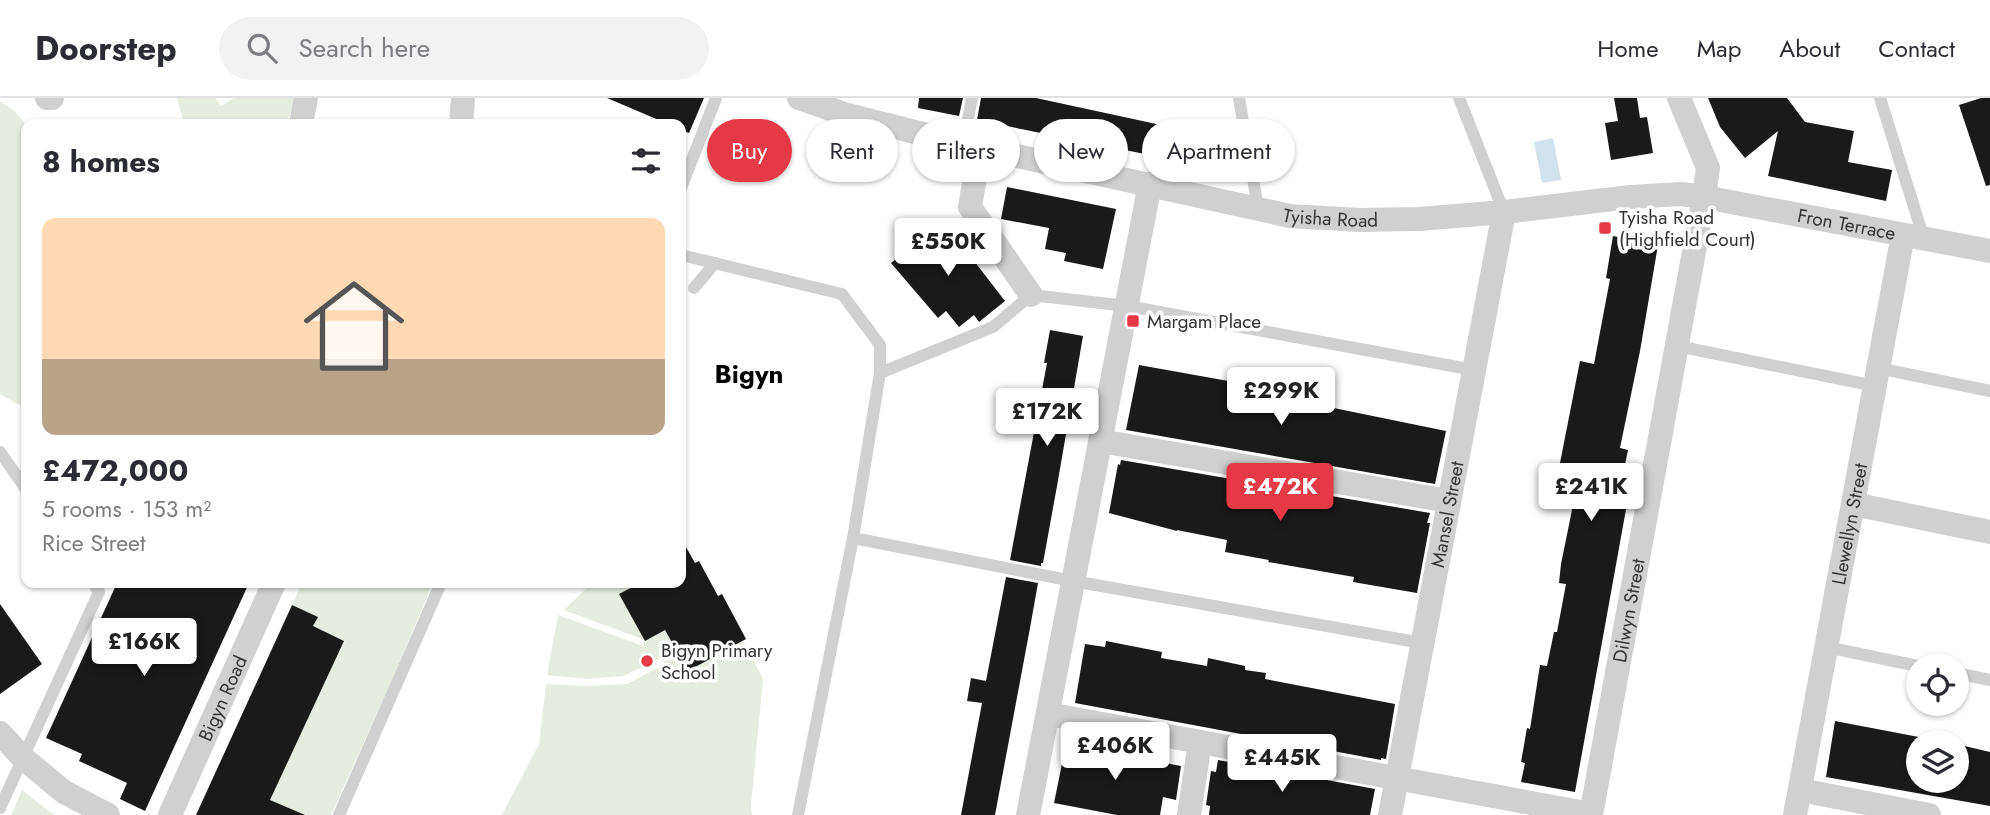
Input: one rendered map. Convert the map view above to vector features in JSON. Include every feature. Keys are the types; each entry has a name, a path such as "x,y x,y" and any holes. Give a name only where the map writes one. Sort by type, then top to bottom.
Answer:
{"street":[{"path":"302,119 306,98"},
{"path":"461,119 463,98"},
{"name":"Tyisha Road","path":"799,98 847,115 912,131"},
{"name":"Dilwyn Street","path":"1591,815 1704,197 1707,168 1679,98"},
{"name":"Tyisha Road","path":"1020,156 1290,216 1360,220 1419,219 1630,197 1681,194 1704,197"},
{"path":"970,182 970,207 1031,295"},
{"path":"1028,815 1150,184"},
{"name":"Fron Terrace","path":"1704,197 1990,251"},
{"name":"Mansel Street","path":"1390,815 1504,212"},
{"name":"Llewellyn Street","path":"1795,815 1877,377 1914,237"},
{"path":"1100,441 1449,501"},
{"path":"1853,504 1990,532"},
{"name":"Bigyn Road","path":"170,815 272,588"},
{"path":"1048,714 1591,815"},
{"path":"0,733 23,758 64,792 108,815"},
{"path":"1189,815 1200,742"},
{"path":"1800,790 1929,815"}],"lane":[{"path":"686,175 716,98"},
{"path":"972,98 972,119"},
{"path":"1239,98 1258,208"},
{"path":"1460,98 1504,212"},
{"path":"1880,98 1914,237"},
{"path":"686,256 842,294 880,345 880,373 853,538 798,815"},
{"path":"694,288 715,263"},
{"path":"880,373 993,327 1031,295 1126,306 1474,370"},
{"path":"1676,346 1877,377 1990,391"},
{"path":"0,452 21,482"},
{"path":"853,538 1073,581 1422,643"},
{"path":"0,808 99,592 96,588"},
{"path":"339,815 440,588"},
{"path":"1826,648 1906,664"},
{"path":"1969,676 1990,680"}],"shaded area":[{"path":"177,98 215,98 221,106 234,98 296,98 288,119 183,119"},
{"path":"0,101 21,119 21,406 0,394"},
{"path":"300,588 431,588 331,815 247,815 267,813 272,801 240,786 283,772 288,761 268,719 301,734 307,722 275,707 286,678 320,694 324,684 306,638 339,653 345,642 313,626 317,617 292,605"},
{"name":"Bigyn Primary School","path":"587,588 630,588 620,594 665,630 688,671 743,641 763,679 752,815 502,815 539,744 546,684 627,684 665,664 661,658 623,676 587,679 547,675 558,615 643,646 645,640 564,610"},
{"path":"22,790 54,815 11,815"}],"water":[{"path":"1553,138 1561,180 1542,183 1534,142"}],"building":[{"path":"607,98 704,98 689,133 686,132 686,119 656,119"},
{"path":"919,98 963,98 959,116 918,108"},
{"path":"981,98 1036,98 1142,121 1142,153 1128,151 1128,119 1034,119 1034,132 1020,129 1020,119 977,119"},
{"path":"1614,98 1637,98 1640,118 1647,117 1653,153 1611,160 1605,123 1618,121"},
{"path":"1708,98 1787,98 1805,122 1854,131 1848,162 1892,170 1886,201 1768,176 1778,131 1745,158 1720,127"},
{"path":"1990,98 1990,185 1986,186 1959,105"},
{"path":"1007,187 1116,209 1103,269 1064,261 1066,253 1045,249 1049,228 1001,219"},
{"path":"944,222 1005,301 979,322 974,315 959,327 946,311 938,318 891,263"},
{"path":"1613,236 1658,245 1620,448 1628,450 1623,474 1632,476 1575,792 1521,782 1525,763 1521,762 1527,728 1530,729 1540,665 1547,666 1566,584 1559,583 1577,466 1560,463 1580,361 1594,364 1610,279 1606,278"},
{"path":"1050,330 1083,336 1041,566 1010,560 1047,363 1044,363"},
{"path":"1139,365 1234,382 1232,394 1323,410 1324,406 1446,431 1435,484 1126,430"},
{"path":"1121,460 1430,513 1417,593 1353,582 1354,577 1225,552 1227,540 1177,531 1109,513"},
{"path":"686,547 695,563 699,561 718,596 722,594 746,639 688,671 665,630 645,641 619,594 630,588 686,588"},
{"path":"1006,577 1038,583 995,815 961,815 982,703 967,701 971,678 986,681"},
{"path":"115,588 247,588 145,811 120,799 127,783 79,761 82,754 46,738"},
{"path":"0,604 42,664 0,694"},
{"path":"292,605 318,617 313,626 344,641 270,800 305,815 196,815"},
{"path":"1106,641 1162,652 1161,658 1207,666 1208,658 1245,666 1245,670 1266,673 1265,679 1395,704 1386,759 1075,703 1085,644 1105,647"},
{"path":"1835,721 1906,735 1906,791 1826,777"},
{"path":"1066,744 1181,766 1176,800 1163,797 1160,815 1117,815 1054,803"},
{"path":"1969,747 1990,752 1990,806 1916,793 1969,793"},
{"path":"1218,760 1375,789 1370,815 1209,815 1210,806 1206,805 1211,771 1216,772"}],"place":[{"name":"Tyisha Road (Highfield Court)","path":"1605,228"},
{"name":"Margam Place","path":"1133,321"},
{"name":"Bigyn Primary School","path":"647,661"}],"district":[{"name":"Bigyn","path":"749,374"}]}
